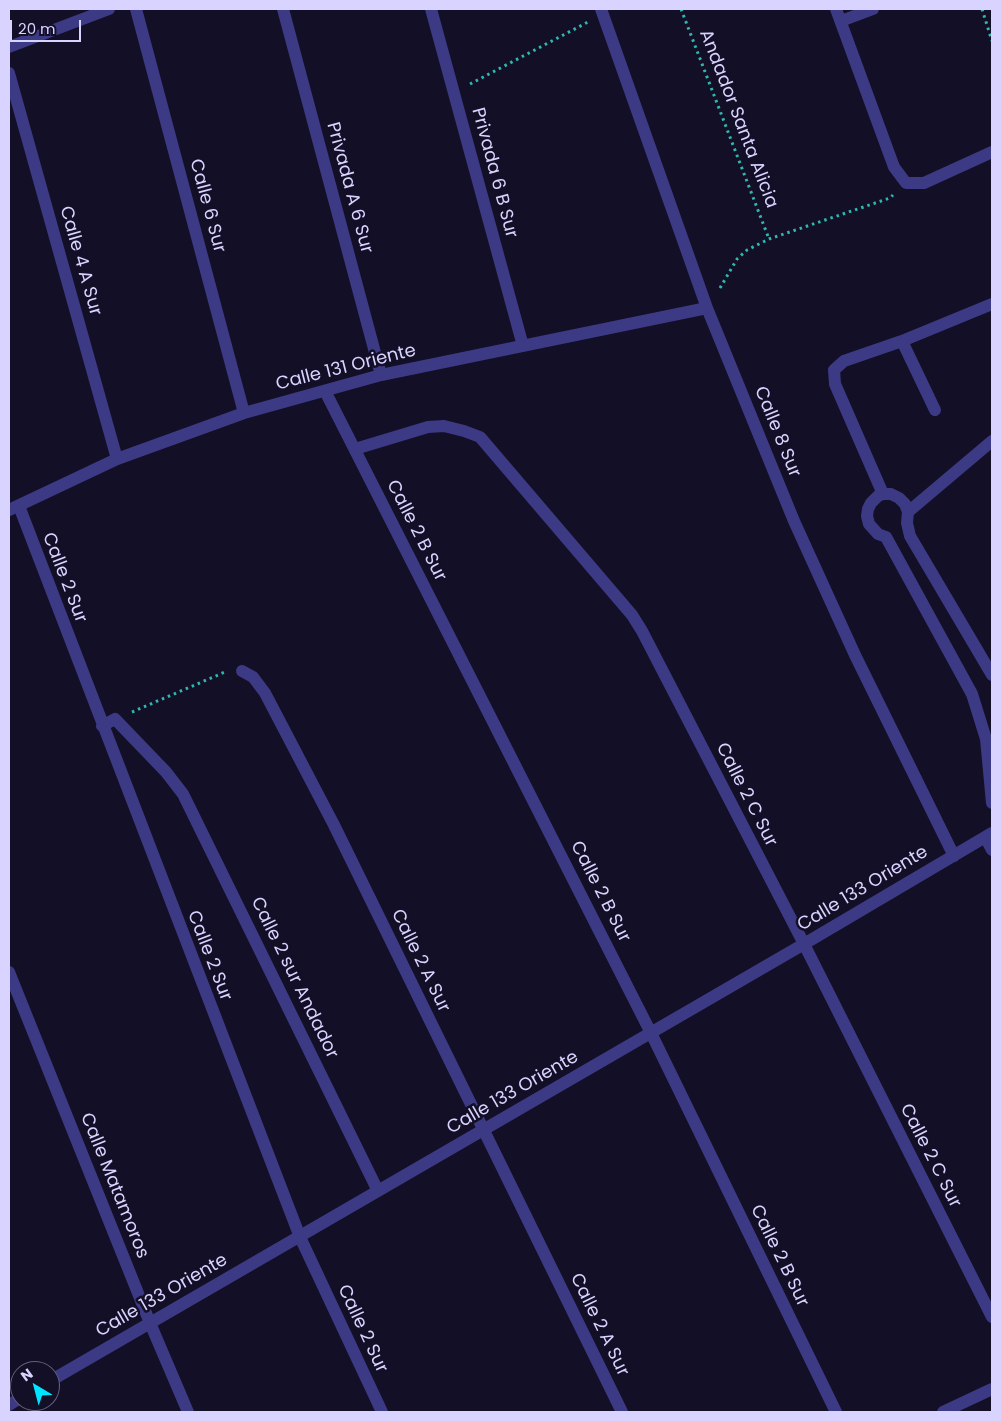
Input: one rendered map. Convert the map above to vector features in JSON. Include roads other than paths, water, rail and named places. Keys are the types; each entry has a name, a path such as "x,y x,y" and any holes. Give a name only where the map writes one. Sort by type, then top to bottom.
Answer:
{"street":[{"path":"9,47 108,9"},
{"name":"Calle 6 Sur","path":"136,9 244,413"},
{"name":"Privada A 6 Sur","path":"283,9 381,376"},
{"name":"Privada 6 B Sur","path":"431,9 523,346"},
{"path":"873,9 838,15 894,167 906,183 924,183 992,152"},
{"name":"Calle 8 Sur","path":"602,11 707,308 794,521 846,637 954,856"},
{"name":"Calle 4 A Sur","path":"9,73 117,459"},
{"path":"883,494 835,384 834,370 844,361 902,342 992,304"},
{"name":"Calle 131 Oriente","path":"14,508 117,459 244,413 381,376 707,308"},
{"path":"902,342 935,410"},
{"name":"Calle 2 B Sur","path":"325,391 651,1033 836,1412"},
{"name":"Calle 2 C Sur","path":"355,448 428,427 444,426 464,431 480,438 632,615 804,944 992,1317"},
{"path":"908,512 992,441"},
{"path":"992,675 910,536 907,522 908,512 905,504 891,494 878,496 871,503 867,516 869,524 878,534 886,537 987,722 987,748 992,803"},
{"name":"Calle 2 Sur","path":"14,508 102,726 300,1237 382,1412"},
{"name":"Calle 2 A Sur","path":"242,671 253,677 270,702 334,825 622,1412"},
{"name":"Calle 2 sur Andador","path":"102,726 115,719 166,772 183,794 378,1191"},
{"path":"988,835 992,850"},
{"name":"Calle 133 Oriente","path":"60,1375 804,944 988,835"},
{"name":"Calle Matamoros","path":"9,972 150,1323 188,1412"},
{"path":"943,1412 992,1389"}]}
